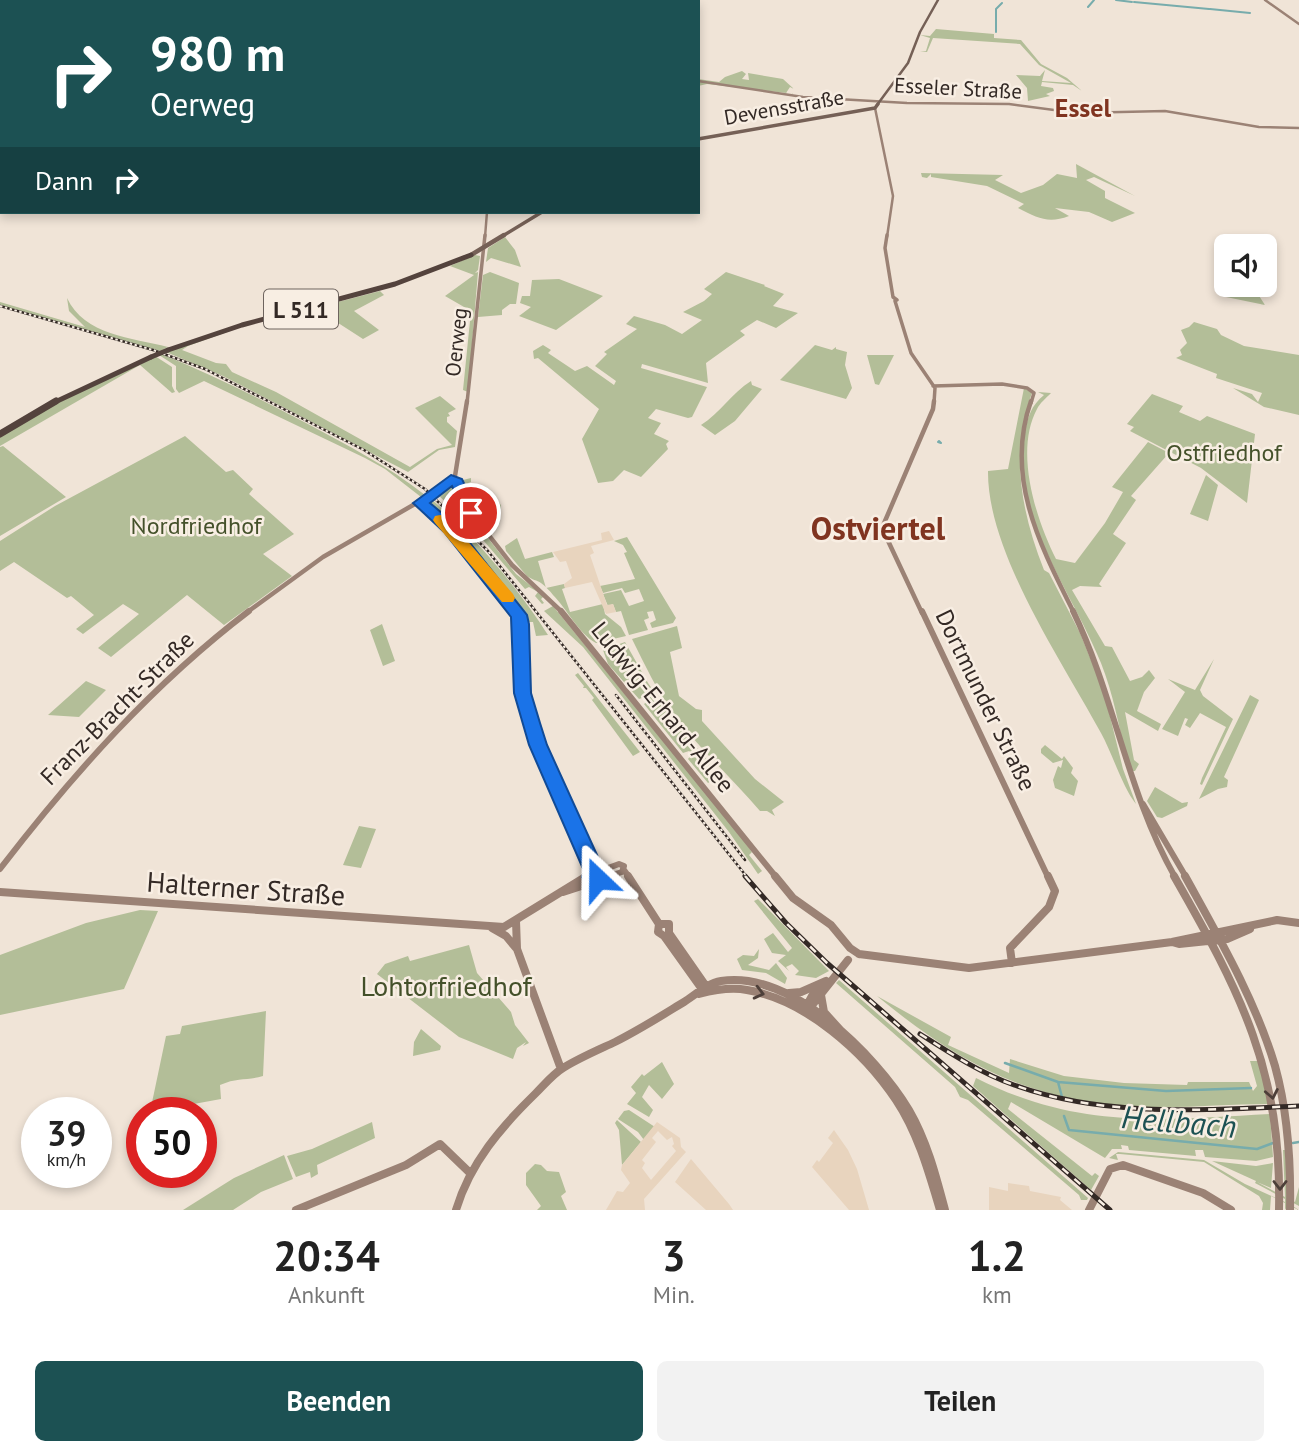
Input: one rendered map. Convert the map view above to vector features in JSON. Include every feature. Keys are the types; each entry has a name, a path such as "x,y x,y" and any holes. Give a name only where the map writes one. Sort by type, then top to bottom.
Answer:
{"highway":[{"name":"L 511","path":"0,434 71,393 151,356 242,325 395,284 471,255"}],"main road":[{"path":"938,0 919,32 908,63 875,108 892,187 893,211 885,248 894,299 911,353 933,386 1012,384 1034,391 1021,446 1021,479 1028,508 1040,544 1096,661 1134,789 1151,832 1255,1010 1272,1055 1288,1136 1290,1210"},
{"path":"1265,0 1299,23"},
{"name":"Esseler Straße","path":"700,81 798,97 1009,104 1077,113 1165,111 1258,127 1299,128"},
{"name":"Devensstraße","path":"700,139 875,108"},
{"name":"Oerweg","path":"454,479 470,386 487,214"},
{"name":"L 511","path":"471,255 539,214"},
{"path":"484,240 497,240"},
{"name":"L 511","path":"471,255 483,256"},
{"name":"Dortmunder Straße","path":"933,386 933,409 890,503 882,528 1055,891 1055,898 1044,914 1010,948 1012,963"},
{"path":"454,479 420,503 450,528 519,615 522,693 538,745 594,875"},
{"name":"Ludwig-Erhard-Allee","path":"454,479 466,506 512,565 553,601 793,898 805,909 828,922 850,948 859,954"},
{"name":"Franz-Bracht-Straße","path":"0,869 83,765 150,695 191,658 255,605 296,576 352,540 420,503"},
{"name":"Halterner Straße","path":"0,892 503,927 594,875 621,871 659,924 658,932 667,935 704,991"},
{"path":"848,960 856,962 859,954 874,953 959,968 1240,935 1253,927 1276,920 1299,923"},
{"path":"516,921 517,949 561,1069"},
{"path":"489,927 506,936 517,949"},
{"path":"1214,937 1254,1029 1269,1080 1278,1136 1279,1210"},
{"path":"848,960 846,953 850,948"},
{"path":"804,1012 848,960"},
{"path":"804,1012 812,996 834,976"},
{"path":"456,1210 470,1172 506,1124 561,1069 643,1027 716,982 747,979 786,993 801,992 834,976"},
{"path":"704,991 749,990 769,995 804,1012 848,1041"},
{"path":"822,992 820,1000 823,1010 848,1041 889,1081 909,1111 942,1210"},
{"path":"786,993 804,1012 868,1065 897,1101 916,1141 942,1210"},
{"path":"296,1210 406,1165 440,1144 470,1172"},
{"path":"1089,1210 1110,1169 1123,1165 1203,1193 1231,1210"}],"green space":[{"path":"936,29 994,34 994,38 1021,40 1041,64 1067,78 1082,91 1073,85 1042,82 1041,86 1053,88 1054,91 1046,94 1050,96 1028,101 1027,88 1016,75 1040,76 1045,70 1042,81 1071,83 1039,65 1020,44 933,38 927,52 920,51 926,51 930,38 920,35 930,36"},
{"path":"742,71 746,74 742,79 749,80 748,73 783,79 794,89 790,87 786,93 707,84 700,86 700,79 719,82"},
{"path":"1076,164 1135,196 1094,177 1086,180 1105,191 1105,198 1135,213 1112,222 1089,212 1055,208 1069,216 1055,220 1043,219 1018,208 1024,204 987,186 931,177 931,174 927,178 922,177 921,173 1003,175 995,180 1021,193 1043,185 1057,174 1077,178"},
{"path":"505,237 515,250 521,267 491,258 486,262 488,248"},
{"path":"475,255 480,256 475,273 478,272 468,392 463,390 471,311 445,296 474,275 450,266"},
{"path":"490,272 519,283 516,304 510,304 502,310 502,315 478,317 483,275"},
{"path":"726,272 784,294 773,306 798,313 776,328 757,320 740,331 745,335 706,363 708,383 642,364 641,368 707,387 692,417 656,409 648,418 661,423 654,434 669,441 666,444 668,449 641,477 624,470 613,481 598,483 582,439 599,409 538,358 534,359 533,351 543,345 551,350 548,353 575,371 587,366 614,385 616,381 595,366 607,354 604,352 637,329 626,324 634,316 665,325 682,334 702,320 683,312 712,294 704,289"},
{"path":"559,279 603,296 556,330 519,316 531,307 520,303 522,296 530,296 532,280"},
{"path":"380,291 384,295 354,311 379,330 363,339 315,308"},
{"path":"1226,297 1260,297 1265,305"},
{"path":"67,298 85,320 97,327 110,333 168,347 160,351 0,305 0,302 85,327 69,311"},
{"path":"1194,322 1217,329 1221,335 1244,346 1299,355 1299,415 1264,407 1233,388 1252,394 1258,402 1262,393 1216,378 1217,374 1176,358 1182,355 1180,350 1187,343 1181,330"},
{"path":"241,327 182,350 226,364 232,372 276,392 410,467 437,449 452,445 415,408 440,396 456,409 448,413 450,416 447,417 447,422 457,431 455,447 439,450 408,472 223,376 166,352"},
{"path":"815,345 832,350 836,347 847,352 845,365 852,388 846,399 780,380"},
{"path":"159,355 306,423 382,465 425,495 421,497 385,469 365,458 204,381 179,393 176,389 176,366"},
{"path":"867,355 894,355 879,385 875,384"},
{"path":"155,356 172,367 172,386 175,392 172,393 140,365 0,446 0,436 37,412"},
{"path":"751,381 752,385 762,389 735,421 715,435 701,425 738,391"},
{"path":"1024,388 1032,393 1025,415 1020,460 1029,526 1044,570 1049,573 1080,633 1104,692 1123,769 1136,804 1101,733 1048,640 1013,571 991,503 988,471 1008,469"},
{"path":"1038,392 1051,393 1038,407 1030,426 1027,445 1030,485 1041,525 1056,559 1075,563 1105,523 1123,492 1112,487 1148,442 1169,453 1131,496 1136,500 1113,534 1126,543 1099,584 1102,587 1080,586 1072,590 1105,646 1112,647 1130,681 1142,677 1149,670 1155,678 1144,692 1137,711 1161,724 1158,731 1125,712 1134,760 1139,764 1135,771 1132,771 1126,757 1101,663 1046,552 1027,494 1023,463 1025,432 1031,412 1044,395"},
{"name":"Ostfriedhof","path":"1152,394 1183,406 1179,412 1200,421 1207,416 1255,434 1247,503 1201,468 1130,431 1134,427 1127,424"},
{"name":"Nordfriedhof","path":"185,436 226,472 233,470 253,489 249,494 294,534 263,554 292,576 224,625 187,595 111,657 98,648 139,614 123,604 83,634 76,629 94,615 71,596 67,598 14,562 0,571 0,541 55,506"},
{"path":"3,446 66,497 0,536 0,447"},
{"path":"1206,475 1218,485 1208,521 1190,514"},
{"path":"471,478 468,483 472,488 473,499 492,497 501,505 500,515 495,515 486,505 483,509 491,518 482,522 473,512 464,494 462,482 460,484 463,480"},
{"path":"449,483 455,485 464,509 476,524 474,526 480,528 516,574 544,596 541,599 544,603 535,596 538,592 529,587 525,589 471,526 437,494"},
{"path":"431,499 494,562 548,635 536,636 533,622 526,622 525,638 523,616 506,588 480,556 427,503"},
{"path":"627,537 676,618 673,623 652,628 650,623 656,620 653,611 647,612 649,618 644,620 648,630 629,635 621,611 616,612 613,604 608,606 603,594 621,590 629,606 644,601 639,589 625,593 622,588 603,593 600,586 635,579 624,553 627,552 623,545 614,541"},
{"path":"517,538 525,559 552,552 554,557 538,561 546,587 527,576 506,551 505,546"},
{"path":"564,584 565,588 562,589 570,612 603,604 605,614 621,627 626,636 596,643 578,627 547,588"},
{"path":"553,606 740,835 752,852 749,855 762,871 758,874 729,832 583,647 544,611"},
{"path":"382,624 395,661 383,666 370,630"},
{"path":"677,626 682,648 670,652 679,696 696,709 702,710 702,721 755,779 784,802 772,810 775,816 767,811 760,811 684,727 662,696 632,639"},
{"path":"625,642 648,683 677,724 717,771 724,773 708,783 688,759 692,754 689,751 683,753 644,704 648,701 645,697 639,699 608,664 603,650"},
{"path":"1214,659 1200,690 1203,696 1233,719 1202,785 1202,778 1226,727 1200,713 1190,728 1185,725 1188,719 1185,718 1178,736 1162,729 1185,692 1168,679 1195,690"},
{"path":"578,673 640,752 633,756 592,700 594,698 583,688 575,675"},
{"path":"86,681 106,690 79,717 48,715"},
{"path":"1250,695 1259,700 1224,777 1228,780 1227,787 1199,799"},
{"path":"1045,745 1062,759 1064,756 1073,768 1071,773 1078,781 1074,796 1055,788 1053,780 1063,760 1053,763 1041,753"},
{"path":"1155,787 1182,803 1188,802 1187,806 1162,818 1157,817 1147,801"},
{"path":"359,826 376,829 361,868 343,865"},
{"path":"758,899 829,971 816,978 795,975 799,971 792,964 786,967 789,971 778,961 786,955 772,953 764,939 773,933 788,952 792,948 754,901"},
{"path":"140,910 158,911 124,989 0,1015 0,955 86,923"},
{"name":"Lohtorfriedhof","path":"469,945 477,973 511,1012 515,1025 529,1043 517,1048 513,1059 459,1037 377,974 385,964 408,956 410,961"},
{"path":"759,949 758,958 748,965 769,970 776,963 787,978 785,984 766,973 742,970 737,959 743,955 754,956"},
{"path":"839,980 1088,1198 1087,1200 1081,1200 1079,1195 968,1100 960,1097 955,1087 836,983"},
{"path":"877,996 951,1037 948,1045 1009,1073 1010,1059 1064,1076 1124,1083 1187,1085 1188,1082 1249,1082 1253,1091 1257,1086 1250,1061 1259,1061 1268,1104 1150,1107 1071,1098 1036,1089 971,1062 940,1043"},
{"path":"266,1011 263,1076 220,1085 221,1099 153,1097 166,1036 180,1034 182,1026"},
{"path":"421,1029 441,1046 440,1050 413,1056 414,1042"},
{"path":"662,1062 674,1084 662,1099 649,1085 642,1097 653,1110 649,1117 627,1104 636,1093 631,1087 642,1074 644,1076"},
{"path":"976,1078 1014,1095 1085,1114 1155,1119 1270,1114 1273,1157 1256,1161 1205,1157 1203,1150 1195,1150 1196,1156 1129,1150 1128,1146 1121,1145 1122,1149 1112,1149 1105,1158 1011,1102 1008,1109 1092,1176 1095,1173 1099,1176 1091,1190 973,1086"},
{"path":"629,1110 655,1127 644,1140 638,1132 618,1119 624,1111"},
{"path":"617,1120 641,1142 622,1165 619,1130 615,1123"},
{"path":"372,1122 375,1138 317,1165 318,1174 311,1178 310,1172 296,1177 287,1156 312,1149"},
{"path":"1283,1150 1286,1150 1288,1198 1295,1202 1299,1187 1299,1206 1288,1200 1288,1203 1299,1210 1288,1205 1285,1210 1285,1203 1271,1196 1270,1210 1262,1210 1263,1203 1259,1196 1204,1162 1120,1154 1116,1154 1118,1160 1109,1158 1118,1152 1204,1160 1245,1184 1285,1202 1285,1199 1255,1183 1256,1181 1212,1161 1256,1166 1273,1163 1271,1188 1257,1182 1285,1197"},
{"path":"284,1155 293,1179 261,1192 233,1210 183,1210 234,1178"},
{"path":"535,1164 541,1165 547,1171 559,1172 566,1192 561,1196 567,1210 537,1210 541,1206 526,1185 526,1173"}],"shaded area":[{"path":"609,531 614,540 591,546 594,553 590,555 607,605 613,604 616,612 606,614 592,582 565,588 564,584 572,578 566,561 560,562 553,552 602,540 601,533"},
{"path":"657,1122 680,1138 681,1147 686,1152 644,1199 645,1210 606,1210 617,1191 623,1192 630,1183 621,1170 622,1165","holes":["658,1131 667,1140 672,1137 672,1146 676,1151 651,1180 642,1168 645,1163 642,1160 656,1142 652,1138"]},
{"path":"834,1130 857,1169 869,1210 849,1210 812,1167 833,1143 828,1138"},
{"path":"691,1159 733,1210 706,1210 675,1182"},
{"path":"1008,1183 1029,1186 1030,1191 1061,1197 1060,1200 1072,1210 989,1210 989,1187 1008,1191"}],"waterway":[{"path":"1088,7 1094,0"},
{"path":"1116,0 1132,2"},
{"path":"1134,2 1209,9"},
{"path":"996,32 996,9 1002,3"},
{"path":"1210,9 1250,13"},
{"path":"939,441 941,443 938,442 939,441"},
{"name":"Hellbach","path":"1005,1063 1058,1082"},
{"name":"Hellbach","path":"1058,1082 1166,1091 1251,1088"},
{"name":"Hellbach","path":"1058,1082 1062,1097"},
{"name":"Hellbach","path":"1064,1116 1069,1130 1257,1149 1273,1143"},
{"name":"Hellbach","path":"1293,1143 1299,1142"}],"railway":[{"path":"0,306 153,350 205,369 364,450 425,489 488,551 747,877"},
{"path":"616,695 745,860"},
{"path":"745,876 786,923 827,963 1110,1210"},
{"path":"920,1034 989,1075 1048,1096 1083,1103 1191,1110 1299,1106"}],"slow traffic":[{"path":"440,520 450,528 507,598"}],"district":[{"name":"Essel","path":"1083,107"},
{"name":"Ostviertel","path":"878,528"}],"route":[{"path":"471,513 457,482 451,480 420,503 450,528 519,615 522,693 538,745 595,871 592,877 598,879"}]}
